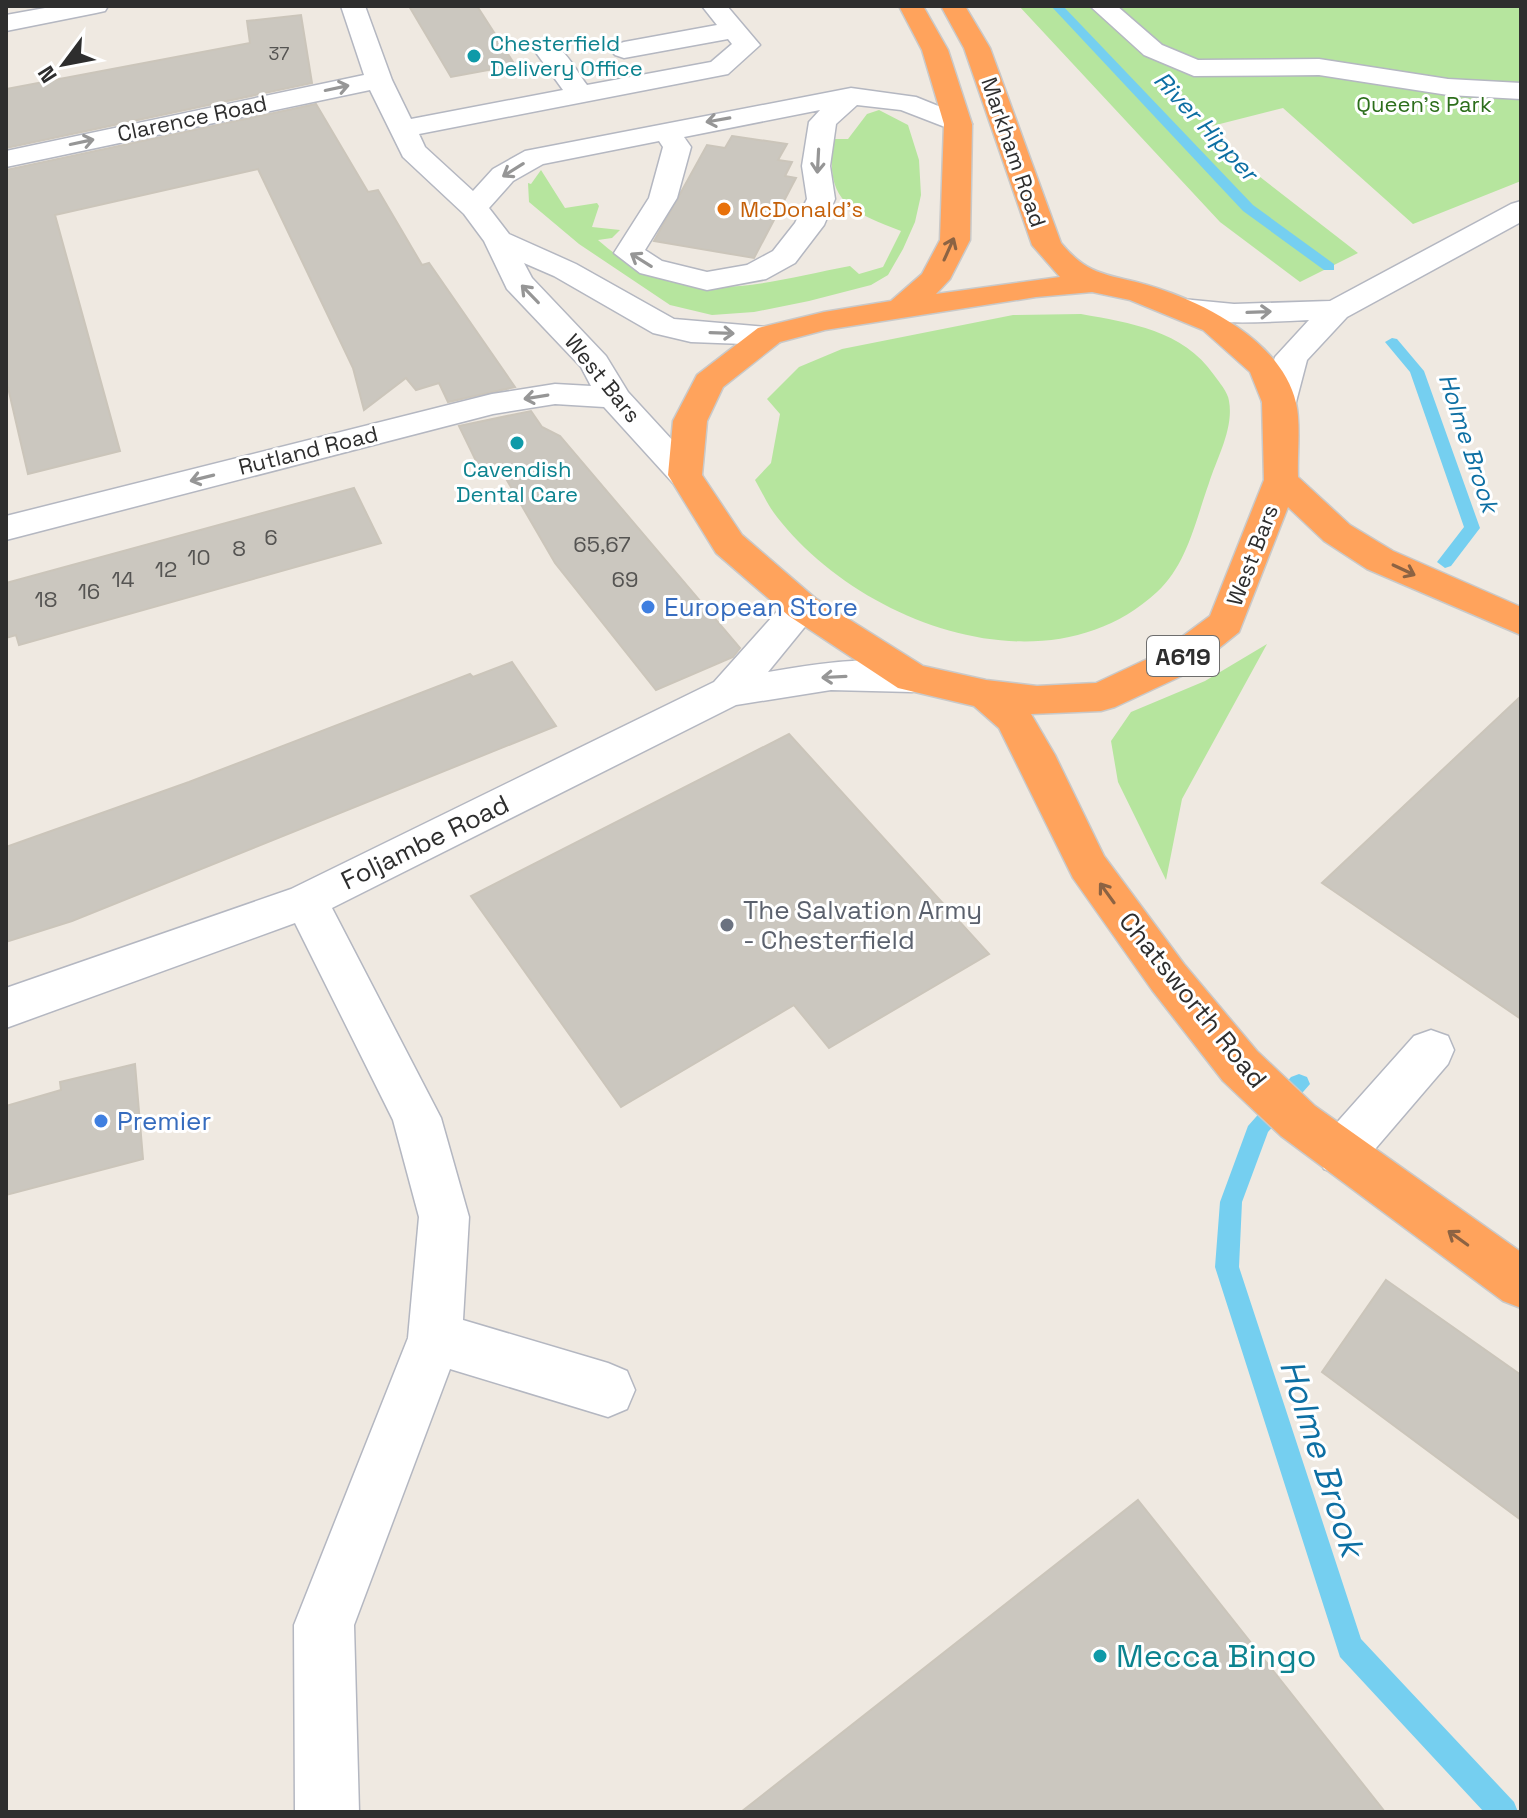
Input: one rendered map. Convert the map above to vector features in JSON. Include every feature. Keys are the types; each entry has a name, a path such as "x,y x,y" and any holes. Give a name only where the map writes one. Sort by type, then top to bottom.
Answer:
{"highway":[{"name":"Markham Road","path":"901,309 935,279 955,240 958,124 935,50 911,6"},
{"name":"Markham Road","path":"953,6 977,48 1047,245 1064,266 1092,283"},
{"name":"West Bars","path":"1092,283 1138,292 1214,323 1264,368 1279,402 1281,480 1226,623 1174,663 1101,697 1037,700 986,694 912,678 802,607 729,544 685,475 690,421 709,382 769,335 824,321 1036,288 1092,283"},
{"path":"1281,480 1337,533 1380,560 1521,622"},
{"name":"Chatsworth Road","path":"986,694 1013,718 1035,755 1088,866 1168,977 1240,1066 1298,1121 1521,1283"}],"street":[{"path":"6,23 96,6"},
{"name":"West Bars","path":"353,6 379,80 401,129 423,164 474,208 498,240 518,282 595,363 614,397 685,475"},
{"path":"401,129 719,68 747,45 714,6"},
{"path":"1102,6 1153,50 1194,68 1319,67 1448,87 1521,91"},
{"path":"624,50 734,30"},
{"path":"545,47 581,96"},
{"name":"Clarence Road","path":"6,159 379,80"},
{"path":"474,208 503,175 535,157 851,96 906,103 958,124"},
{"path":"665,130 677,147 663,198 641,229 629,253 651,267 707,281 755,273 825,252 835,236 838,218 821,199 816,166 823,122 851,96"},
{"path":"755,273 784,257 809,225 821,199"},
{"path":"1279,402 1291,357 1336,310 1521,210"},
{"name":"West Bars","path":"498,240 565,270 664,326 691,332 769,335"},
{"path":"1182,308 1234,313 1336,310"},
{"name":"Rutland Road","path":"6,528 492,404 555,394 614,397"},
{"name":"Foljambe Road","path":"6,1008 306,901 728,692 802,607"},
{"path":"728,692 831,676 912,678"},
{"path":"306,901 417,1118 444,1217 435,1338 324,1625 327,1812"},
{"path":"1341,1153 1431,1050"},
{"path":"435,1338 608,1390"}],"green space":[{"name":"Queen's Park","path":"1019,6 1521,6 1521,181 1413,224 1283,108 1208,127 1228,152 1358,253 1300,282 1220,222"},
{"path":"879,110 908,125 919,160 921,195 915,222 903,249 888,275 871,285 754,312 712,315 670,305 579,244 529,202 528,183 531,184 541,170 565,208 597,203 599,206 592,227 620,230 612,238 598,240 628,263 659,277 689,285 750,285 850,266 859,274 883,267 901,231 867,217 844,200 833,176 834,139 848,139 867,114"},
{"path":"1081,314 1136,325 1171,338 1201,360 1223,387 1229,401 1229,422 1224,443 1195,526 1176,569 1157,592 1112,622 1063,638 1010,641 956,632 904,614 856,588 812,555 777,517 755,480 771,463 780,414 767,399 799,367 842,349 1013,315"},
{"path":"1267,644 1182,799 1166,880 1118,782 1111,741 1131,712 1205,681"}],"building":[{"path":"409,6 477,6 515,65 451,77"},
{"path":"301,15 312,83 6,148 6,89 250,43 247,21"},
{"path":"316,104 368,192 378,190 422,265 429,263 515,387 448,402 439,383 416,390 406,378 364,410 353,368 258,169 55,215 120,451 28,474 6,379 6,170"},
{"name":"McDonald's","path":"732,136 787,144 778,160 792,162 785,176 796,178 754,258 654,241 707,145 725,148"},
{"path":"531,411 542,427 560,436 740,648 733,657 656,690 555,563 497,463 479,467 459,426"},
{"path":"354,488 381,543 19,645 16,635 6,638 6,583"},
{"path":"512,662 556,726 72,921 6,942 6,847 189,782 470,674 473,677"},
{"path":"1521,696 1521,1019 1322,883"},
{"name":"The Salvation Army - Chesterfield","path":"789,734 989,954 829,1048 794,1005 621,1107 471,896"},
{"path":"135,1064 143,1159 6,1195 6,1106 61,1090 60,1082"},
{"path":"1386,1280 1521,1375 1521,1520 1322,1372"},
{"name":"Mecca Bingo","path":"1138,1500 1385,1812 741,1812"}],"waterway":[{"name":"River Hipper","path":"1057,6 1248,208 1329,267"},
{"name":"Holme Brook","path":"1392,342 1417,371 1472,528 1445,562"},
{"name":"Holme Brook","path":"1299,1084 1259,1126 1231,1202 1227,1267 1350,1647 1504,1812"}],"place":[{"name":"Chesterfield Delivery Office","path":"474,56"},
{"name":"McDonald's","path":"724,209"},
{"name":"Cavendish Dental Care","path":"517,443"},
{"name":"European Store","path":"648,607"},
{"name":"The Salvation Army - Chesterfield","path":"727,925"},
{"name":"Premier","path":"101,1121"},
{"name":"Mecca Bingo","path":"1100,1656"}]}
